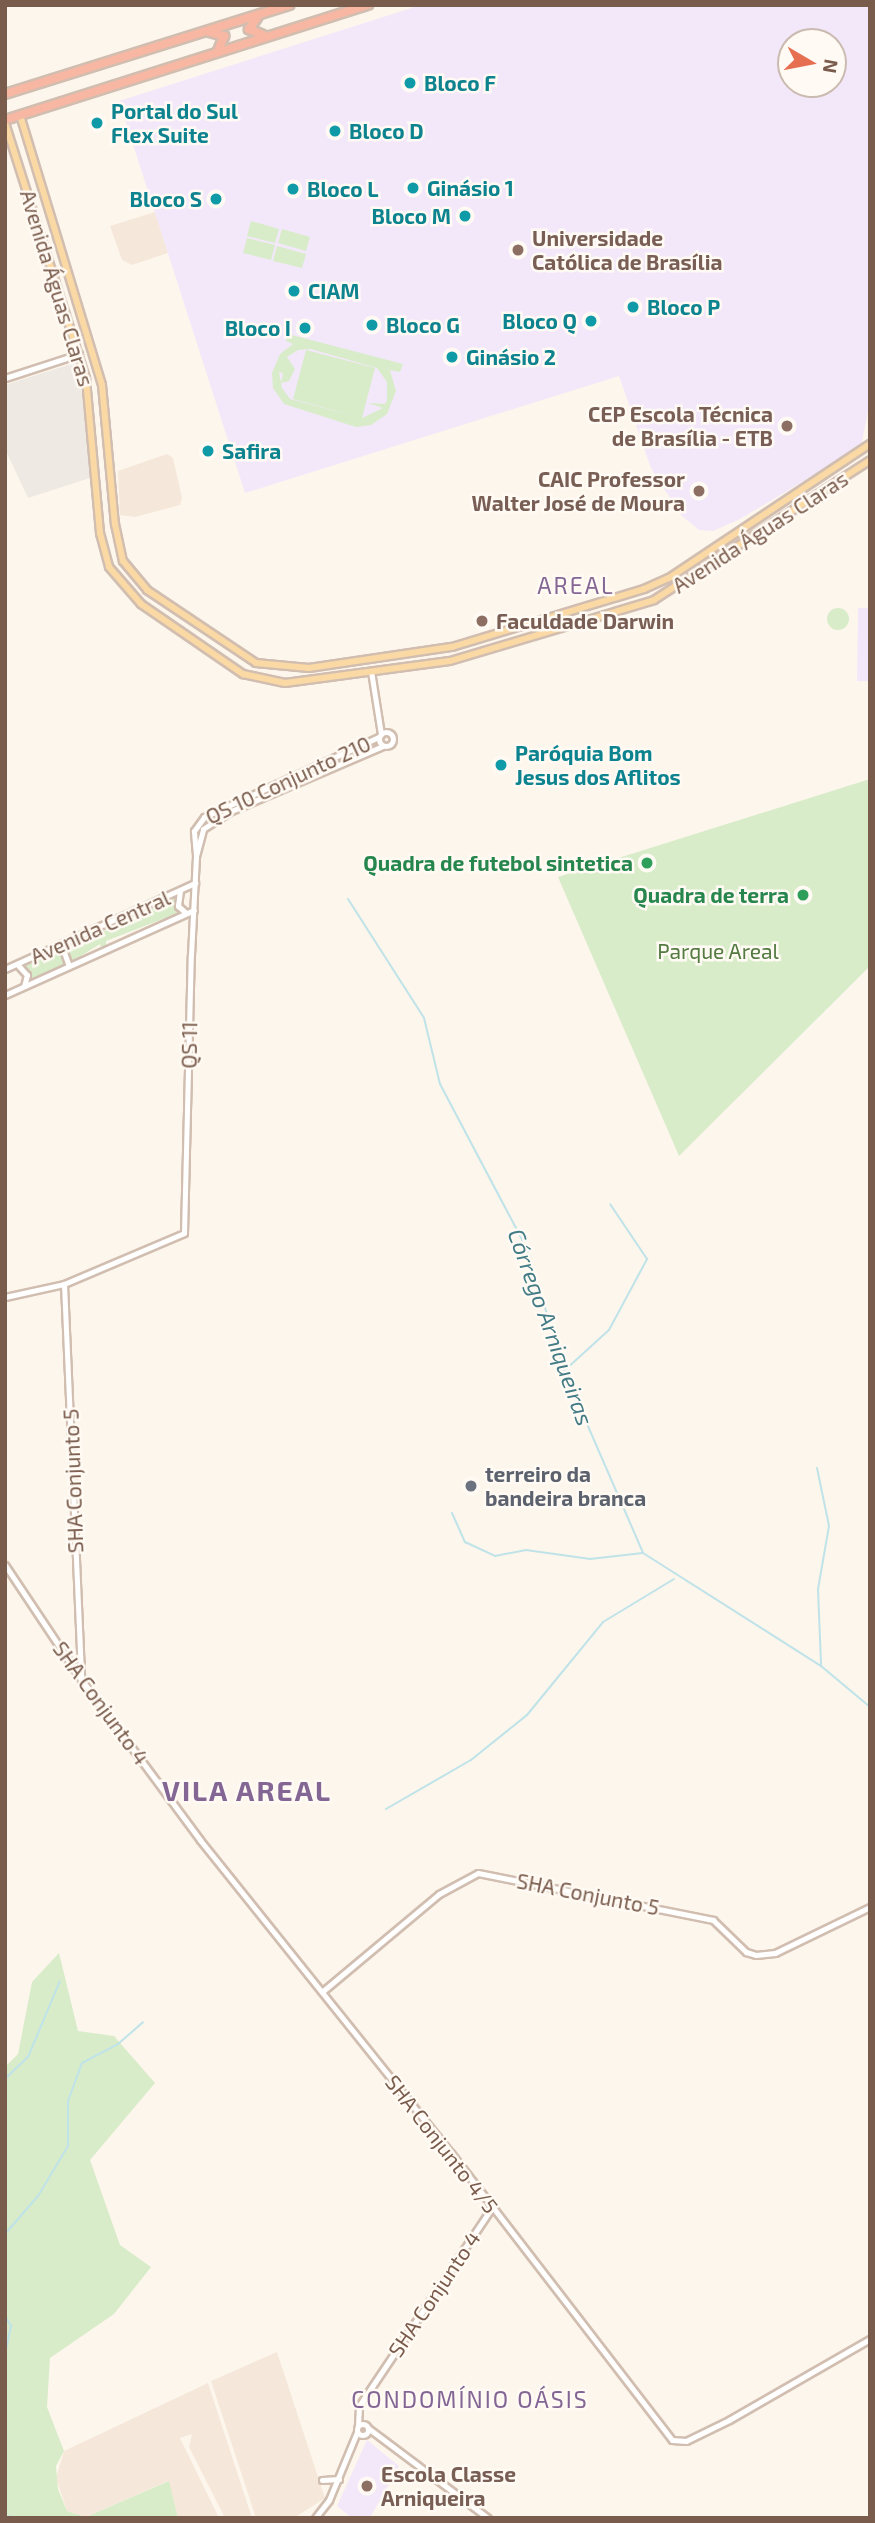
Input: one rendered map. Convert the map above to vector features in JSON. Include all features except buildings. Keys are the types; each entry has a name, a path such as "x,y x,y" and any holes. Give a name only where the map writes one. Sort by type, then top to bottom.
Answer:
{"highway":[{"path":"5,94 289,5"},
{"path":"5,121 368,5"},
{"path":"262,14 249,29 256,35 270,35"},
{"path":"208,32 223,37 218,51"}],"main road":[{"name":"Avenida Águas Claras","path":"20,115 105,402 115,524 127,568 162,600 237,653 269,667 309,668 478,641 662,582 870,444"},
{"name":"Avenida Águas Claras","path":"5,121 79,354 90,401 100,533 114,574 152,613 257,679 285,683 476,656 661,597 870,460"},
{"path":"17,158 32,154"},
{"path":"90,401 105,402"},
{"path":"93,427 108,427"},
{"path":"805,486 806,496 812,500"},
{"path":"782,500 790,513"},
{"path":"114,574 127,568"},
{"path":"152,613 155,603 162,600"},
{"path":"586,607 591,620"},
{"path":"572,611 576,618 573,626"},
{"path":"430,664 432,649"},
{"path":"417,651 417,665"}],"street":[{"path":"5,378 79,354"},
{"path":"371,671 383,746 391,743 383,735"},
{"name":"QS 10 Conjunto 210","path":"197,823 383,735"},
{"name":"QS 10 Conjunto 210","path":"203,829 229,812 383,746"},
{"name":"QS 11","path":"64,1284 184,1233 197,823"},
{"name":"QS 11","path":"196,856 203,829"},
{"name":"Avenida Central","path":"5,969 195,883"},
{"path":"180,891 178,906 186,913"},
{"name":"Avenida Central","path":"5,995 194,910"},
{"path":"61,944 69,966"},
{"path":"17,964 27,975 24,986"},
{"path":"5,1297 64,1284"},
{"name":"SHA Conjunto 5","path":"64,1284 81,1679"},
{"name":"SHA Conjunto 4","path":"5,1565 81,1679 200,1840"},
{"path":"69,1661 81,1659"},
{"name":"SHA Conjunto 4/5","path":"200,1840 323,1991 672,2440 686,2441 870,2339"},
{"name":"SHA Conjunto 5","path":"323,1991 439,1894 478,1873 713,1920 746,1952 756,1955 775,1953 870,1907"},
{"name":"SHA Conjunto 4","path":"364,2430 358,2414 491,2209"},
{"path":"315,2518 339,2479 355,2441 364,2430 488,2518"},
{"path":"322,2480 339,2479"}],"shaded area":[{"name":"Universidade Católica de Brasília","path":"421,5 870,5 870,401 861,447 740,519 713,531 699,530 681,515 651,468 619,376 245,493 119,101"},
{"path":"155,212 168,253 132,265 122,260 110,226"},
{"path":"74,363 82,393 90,478 28,498 5,449 5,385"},
{"path":"167,454 173,458 182,498 180,505 135,517 120,515 118,471"},
{"path":"858,608 870,608 870,681 857,681"},
{"path":"277,2352 325,2498 294,2518 256,2518 211,2381"},
{"path":"208,2383 252,2518 225,2518 189,2447 192,2434 180,2438 219,2518 178,2518 168,2481 86,2517 67,2511 56,2478 64,2451"},
{"name":"Escola Classe Arniqueira","path":"367,2440 399,2466 370,2518 352,2518 337,2506"}],"green space":[{"path":"251,221 279,229 275,243 247,236"},
{"path":"282,229 310,237 306,251 278,243"},
{"path":"247,238 275,245 271,260 243,253"},
{"path":"277,246 306,254 302,268 273,261"},
{"path":"288,334 403,364 400,372 390,370 396,391 387,414 371,425 356,427 284,404 273,388 272,373 280,354 293,344 286,341","holes":["311,349 377,368 387,382 385,404 368,403 383,408 362,418 290,399 281,383 289,381 295,369 287,357 298,350"]},
{"path":"306,350 375,368 362,418 293,399"},
{"path":"838,608 846,611 849,619 846,627 838,630 830,627 827,619 830,611"},
{"name":"Parque Areal","path":"870,779 870,966 679,1156 558,877"},
{"path":"175,895 178,913 106,941 106,946 101,949 100,944 68,964 65,947 137,918 137,913"},
{"path":"58,949 65,966 31,980 24,963"},
{"path":"59,1953 78,2031 114,2036 155,2083 90,2160 120,2245 151,2267 114,2314 50,2358 47,2407 64,2451 56,2466 58,2489 67,2511 86,2517 169,2481 178,2518 5,2518 5,2067 18,2054 32,1982"}],"waterway":[{"name":"Córrego Arniqueiras","path":"348,899 424,1018 440,1084 528,1251 564,1371 643,1553 821,1666 870,1707"},
{"path":"565,1370 609,1330 647,1259 610,1204"},
{"path":"817,1468 829,1526 818,1589 821,1665"},
{"path":"452,1513 465,1542 495,1556 526,1550 590,1559 643,1553"},
{"path":"386,1809 471,1760 527,1715 603,1622 674,1579"},
{"path":"5,2079 28,2057 60,1981"},
{"path":"5,2234 38,2196 68,2146 68,2101 82,2063 118,2044 143,2022"},
{"path":"5,2316 11,2326 5,2354"},
{"path":"5,2516 24,2518"}],"place":[{"name":"Bloco F","path":"410,83"},
{"name":"Portal do Sul Flex Suite","path":"97,123"},
{"name":"Bloco D","path":"335,131"},
{"name":"Ginásio 1","path":"413,188"},
{"name":"Bloco L","path":"293,189"},
{"name":"Bloco S","path":"216,199"},
{"name":"Bloco M","path":"465,216"},
{"name":"Universidade Católica de Brasília","path":"518,250"},
{"name":"CIAM","path":"294,291"},
{"name":"Bloco P","path":"633,307"},
{"name":"Bloco Q","path":"591,321"},
{"name":"Bloco G","path":"372,325"},
{"name":"Bloco I","path":"305,328"},
{"name":"Ginásio 2","path":"452,357"},
{"name":"CEP Escola Técnica de Brasília - ETB","path":"787,426"},
{"name":"Safira","path":"208,451"},
{"name":"CAIC Professor Walter José de Moura","path":"699,491"},
{"name":"Faculdade Darwin","path":"482,621"},
{"name":"Paróquia Bom Jesus dos Aflitos","path":"501,765"},
{"name":"Quadra de futebol sintetica","path":"647,863"},
{"name":"Quadra de terra","path":"803,895"},
{"name":"terreiro da bandeira branca","path":"471,1486"},
{"name":"Escola Classe Arniqueira","path":"367,2486"}],"district":[{"name":"AREAL","path":"576,585"},
{"name":"VILA AREAL","path":"247,1790"},
{"name":"CONDOMÍNIO OÁSIS","path":"470,2399"}]}
